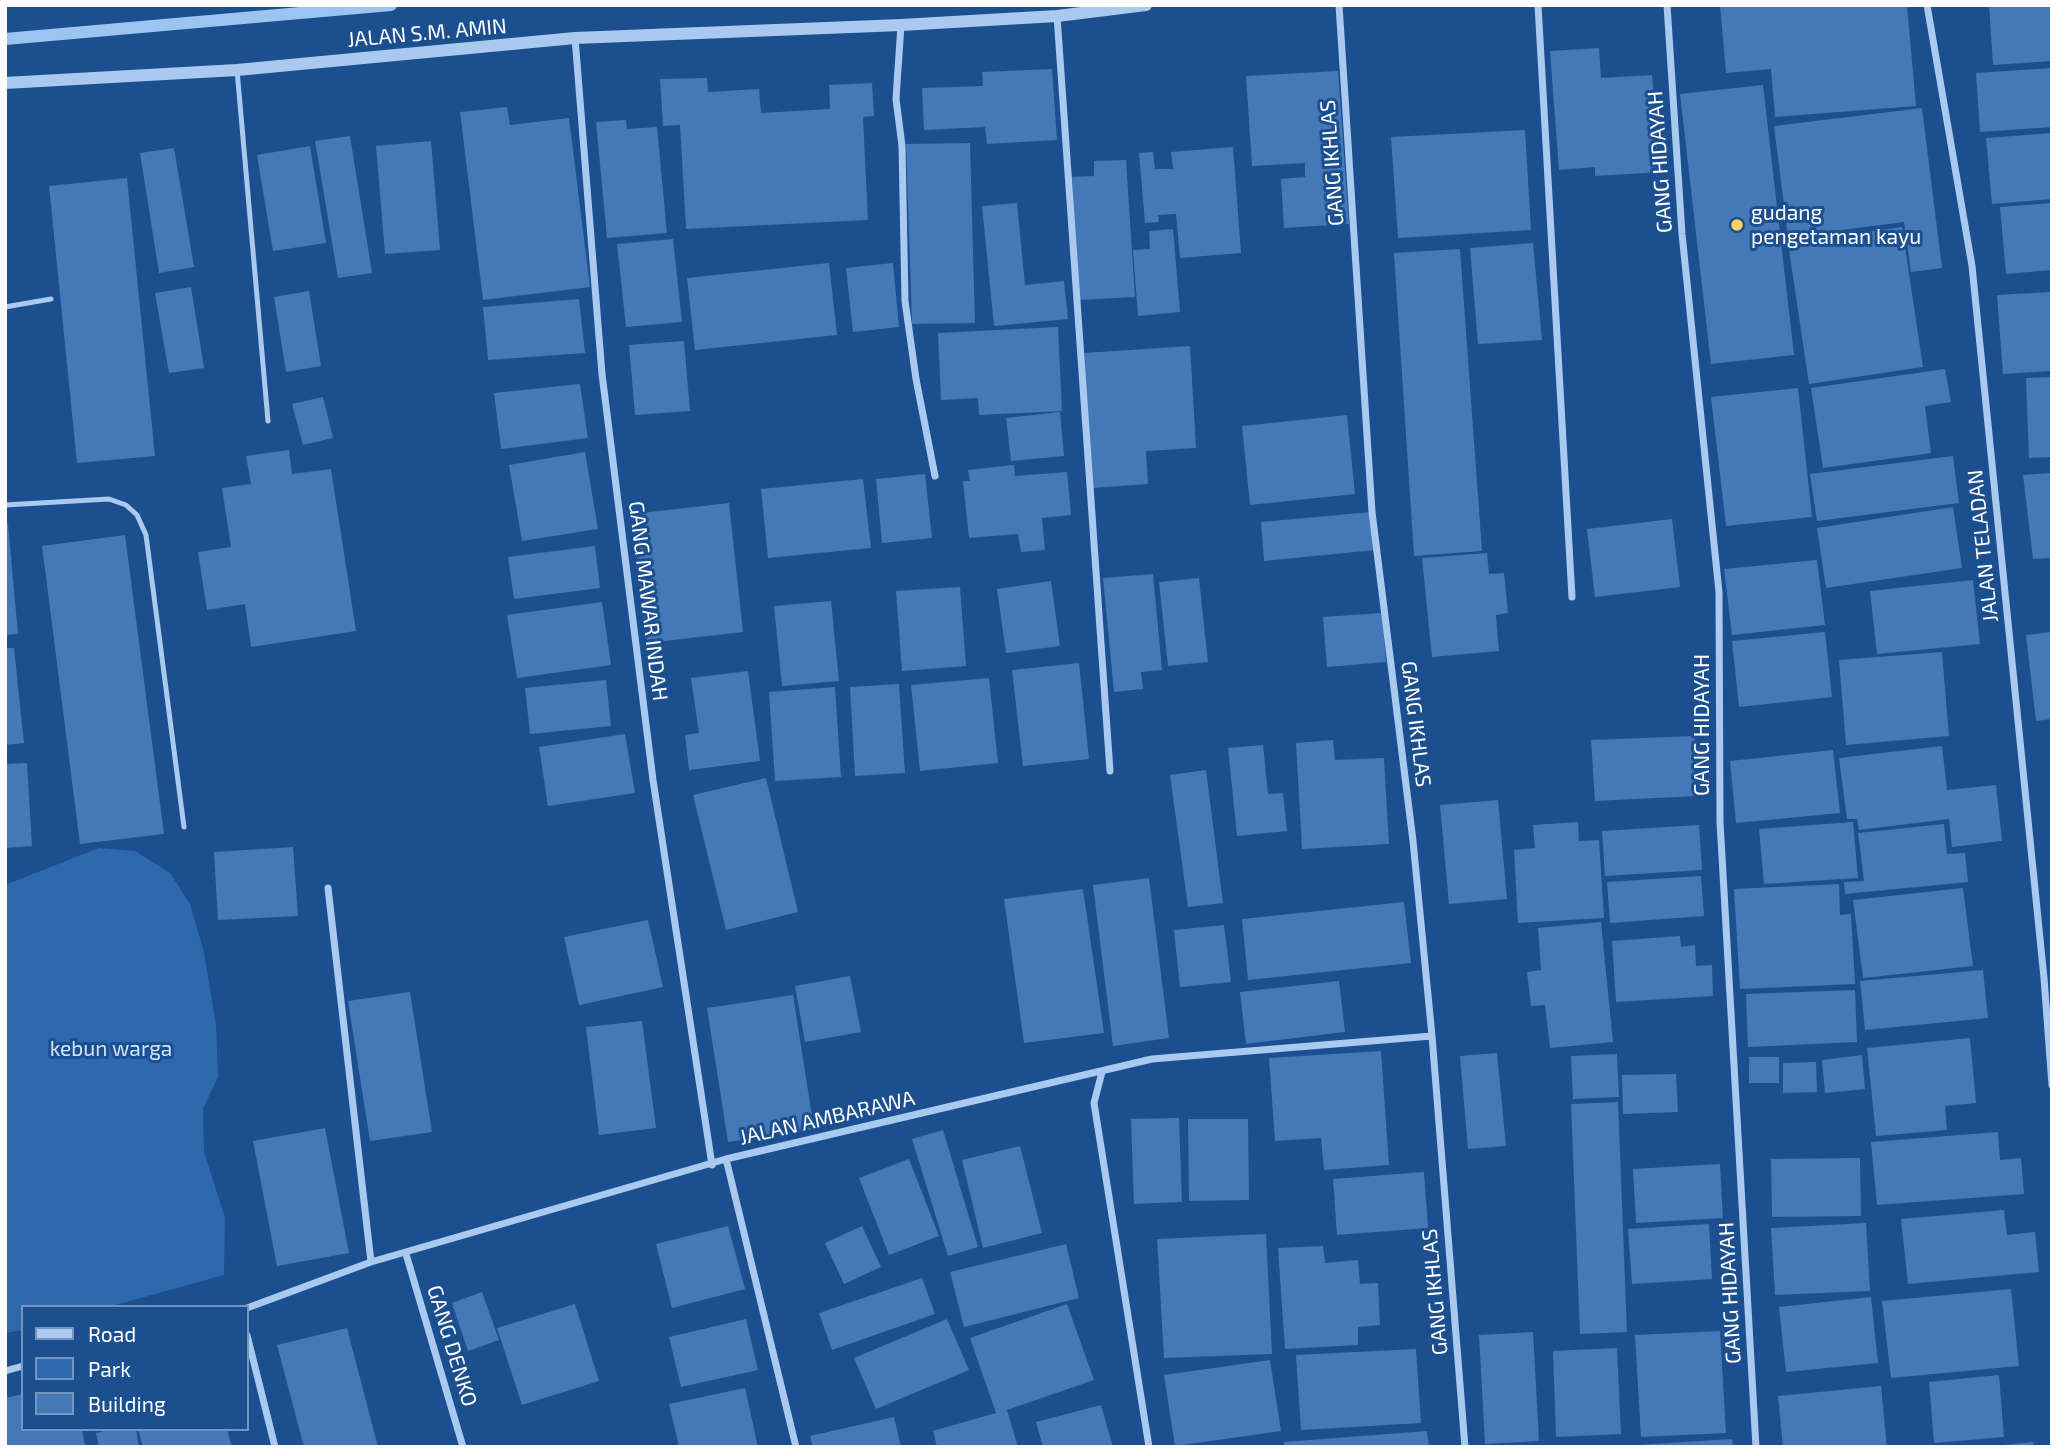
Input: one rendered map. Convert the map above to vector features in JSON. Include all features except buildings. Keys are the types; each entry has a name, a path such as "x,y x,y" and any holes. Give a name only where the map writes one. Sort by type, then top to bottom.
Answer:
{"street":[{"name":"JALAN S.M. AMIN","path":"5,83 237,70 575,38 1057,16 1146,5"},
{"name":"GANG IKHLAS","path":"1339,5 1372,512 1413,841 1432,1035 1465,1447"},
{"path":"1538,5 1573,597"},
{"name":"GANG HIDAYAH","path":"1667,5 1682,234 1719,592 1720,822 1756,1447"},
{"name":"JALAN TELADAN","path":"1927,5 1972,266 2042,950 2052,1086"},
{"path":"1057,16 1110,771"},
{"path":"901,25 896,99 902,146 905,301 916,379 935,476"},
{"name":"GANG MAWAR INDAH","path":"575,38 602,373 653,780 712,1165"},
{"path":"328,888 371,1262"},
{"name":"JALAN AMBARAWA","path":"248,1308 371,1262 726,1159 1152,1059 1432,1035"},
{"path":"1102,1072 1094,1103 1149,1447"},
{"path":"726,1159 796,1447"},
{"name":"GANG DENKO","path":"406,1254 464,1447"},
{"path":"248,1339 275,1447"}],"lane":[{"path":"237,70 268,421"},
{"path":"5,307 51,299"},
{"path":"5,505 109,499 126,505 137,515 146,536 184,827"}],"green space":[{"name":"kebun warga","path":"99,848 135,851 170,873 190,904 204,952 216,1025 218,1077 203,1109 204,1152 225,1218 224,1275 115,1305 21,1305 21,1330 5,1333 5,885"}],"waterway":[{"path":"5,39 391,5"}],"place":[{"name":"gudang pengetaman kayu","path":"1737,225"}]}
